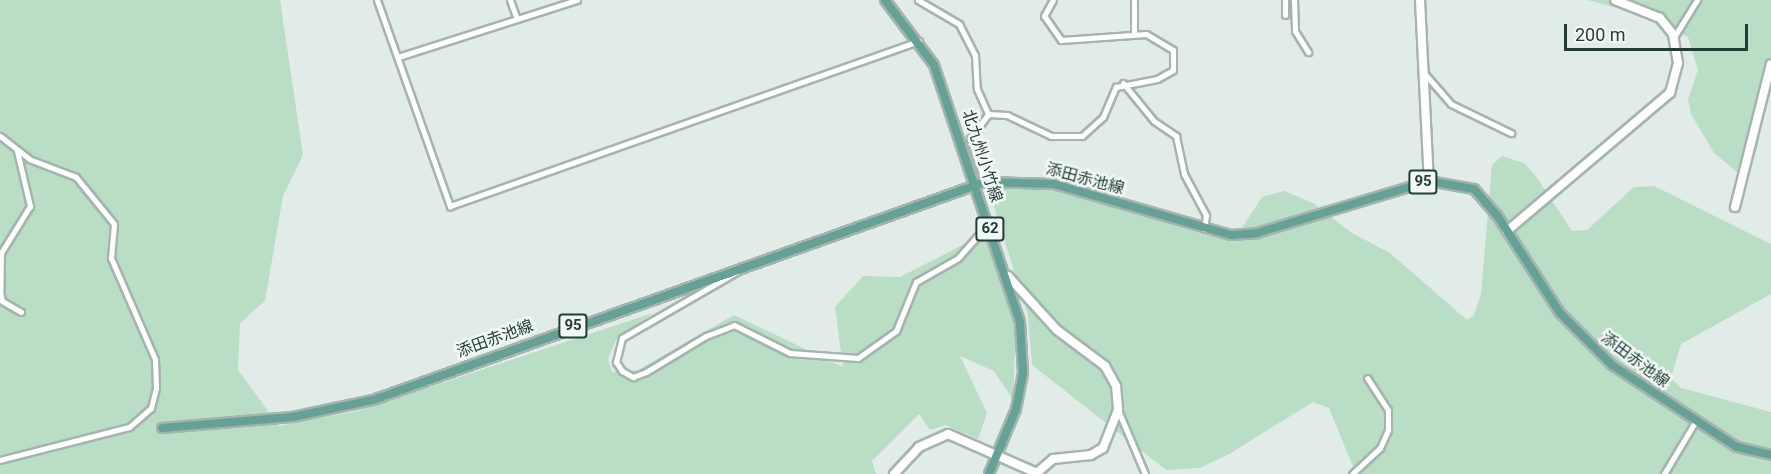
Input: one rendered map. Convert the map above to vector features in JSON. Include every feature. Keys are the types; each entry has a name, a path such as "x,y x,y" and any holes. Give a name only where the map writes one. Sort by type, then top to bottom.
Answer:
{"main road":[{"name":"北九州小竹線","path":"885,0 920,40 981,184 988,224 1008,276 1023,373 999,456 989,474"},
{"name":"添田赤池線","path":"162,428 293,417 373,400 981,184 1054,184 1204,230 1257,233 1429,180 1474,189 1507,231 1560,313 1590,345 1695,422 1737,447 1771,455"}],"street":[{"path":"378,0 450,206 920,40"},
{"path":"510,0 517,19"},
{"path":"398,57 577,0"},
{"path":"918,0 959,24 975,55 977,89 988,114"},
{"path":"988,114 1007,115 1051,136 1082,136 1095,129 1123,83 1166,76 1175,60 1161,41 1134,32 1061,40 1044,16 1053,0"},
{"path":"1134,0 1134,32"},
{"path":"1284,0 1285,15"},
{"path":"1294,0 1295,31 1308,52"},
{"path":"1420,0 1421,69 1429,180"},
{"path":"1507,231 1670,93 1678,63 1674,37 1660,18 1615,0"},
{"path":"1674,37 1698,0"},
{"path":"1735,207 1771,64"},
{"path":"1421,69 1451,104 1511,133"},
{"path":"1123,83 1154,121 1176,136 1184,174 1206,215 1204,230"},
{"path":"981,184 970,139 988,114"},
{"path":"0,136 17,151 76,177 114,224 111,258 155,359 156,388 151,408 129,427 0,460"},
{"path":"17,151 30,206 1,253 0,292 2,302 21,312"},
{"path":"742,267 622,338 616,362 622,371 633,377 646,372 706,336 735,325 790,353 858,358 896,331 916,282 958,258 988,224"},
{"path":"1008,276 1057,330 1106,366 1116,386 1118,410 1145,474"},
{"path":"1352,474 1380,448 1388,430 1388,410 1367,378"},
{"path":"894,474 919,447 948,434 1036,474 1053,459 1098,453 1118,410"},
{"path":"1664,474 1695,422"}],"green space":[{"path":"0,0 280,0 303,155 283,196 265,301 240,323 238,370 279,426 357,411 653,313 616,340 608,359 612,372 638,370 734,315 843,367 835,307 863,276 900,277 988,232 1016,329 1013,400 994,371 960,356 987,413 978,439 946,425 930,430 919,414 872,461 876,474 0,474"},
{"path":"1588,0 1771,0 1771,66 1758,94 1758,145 1746,179 1714,153 1691,114 1688,99 1698,70 1688,37 1650,17"},
{"path":"1502,156 1524,163 1535,175 1572,231 1587,230 1634,187 1654,186 1771,244 1771,294 1681,344 1671,378 1681,388 1771,412 1771,474 1356,474 1329,408 1313,402 1229,454 1200,468 1166,470 1032,365 1028,315 989,191 1017,185 1054,190 1217,238 1236,237 1262,197 1284,191 1313,203 1352,233 1390,253 1467,320 1474,315 1481,294 1492,165"}]}
